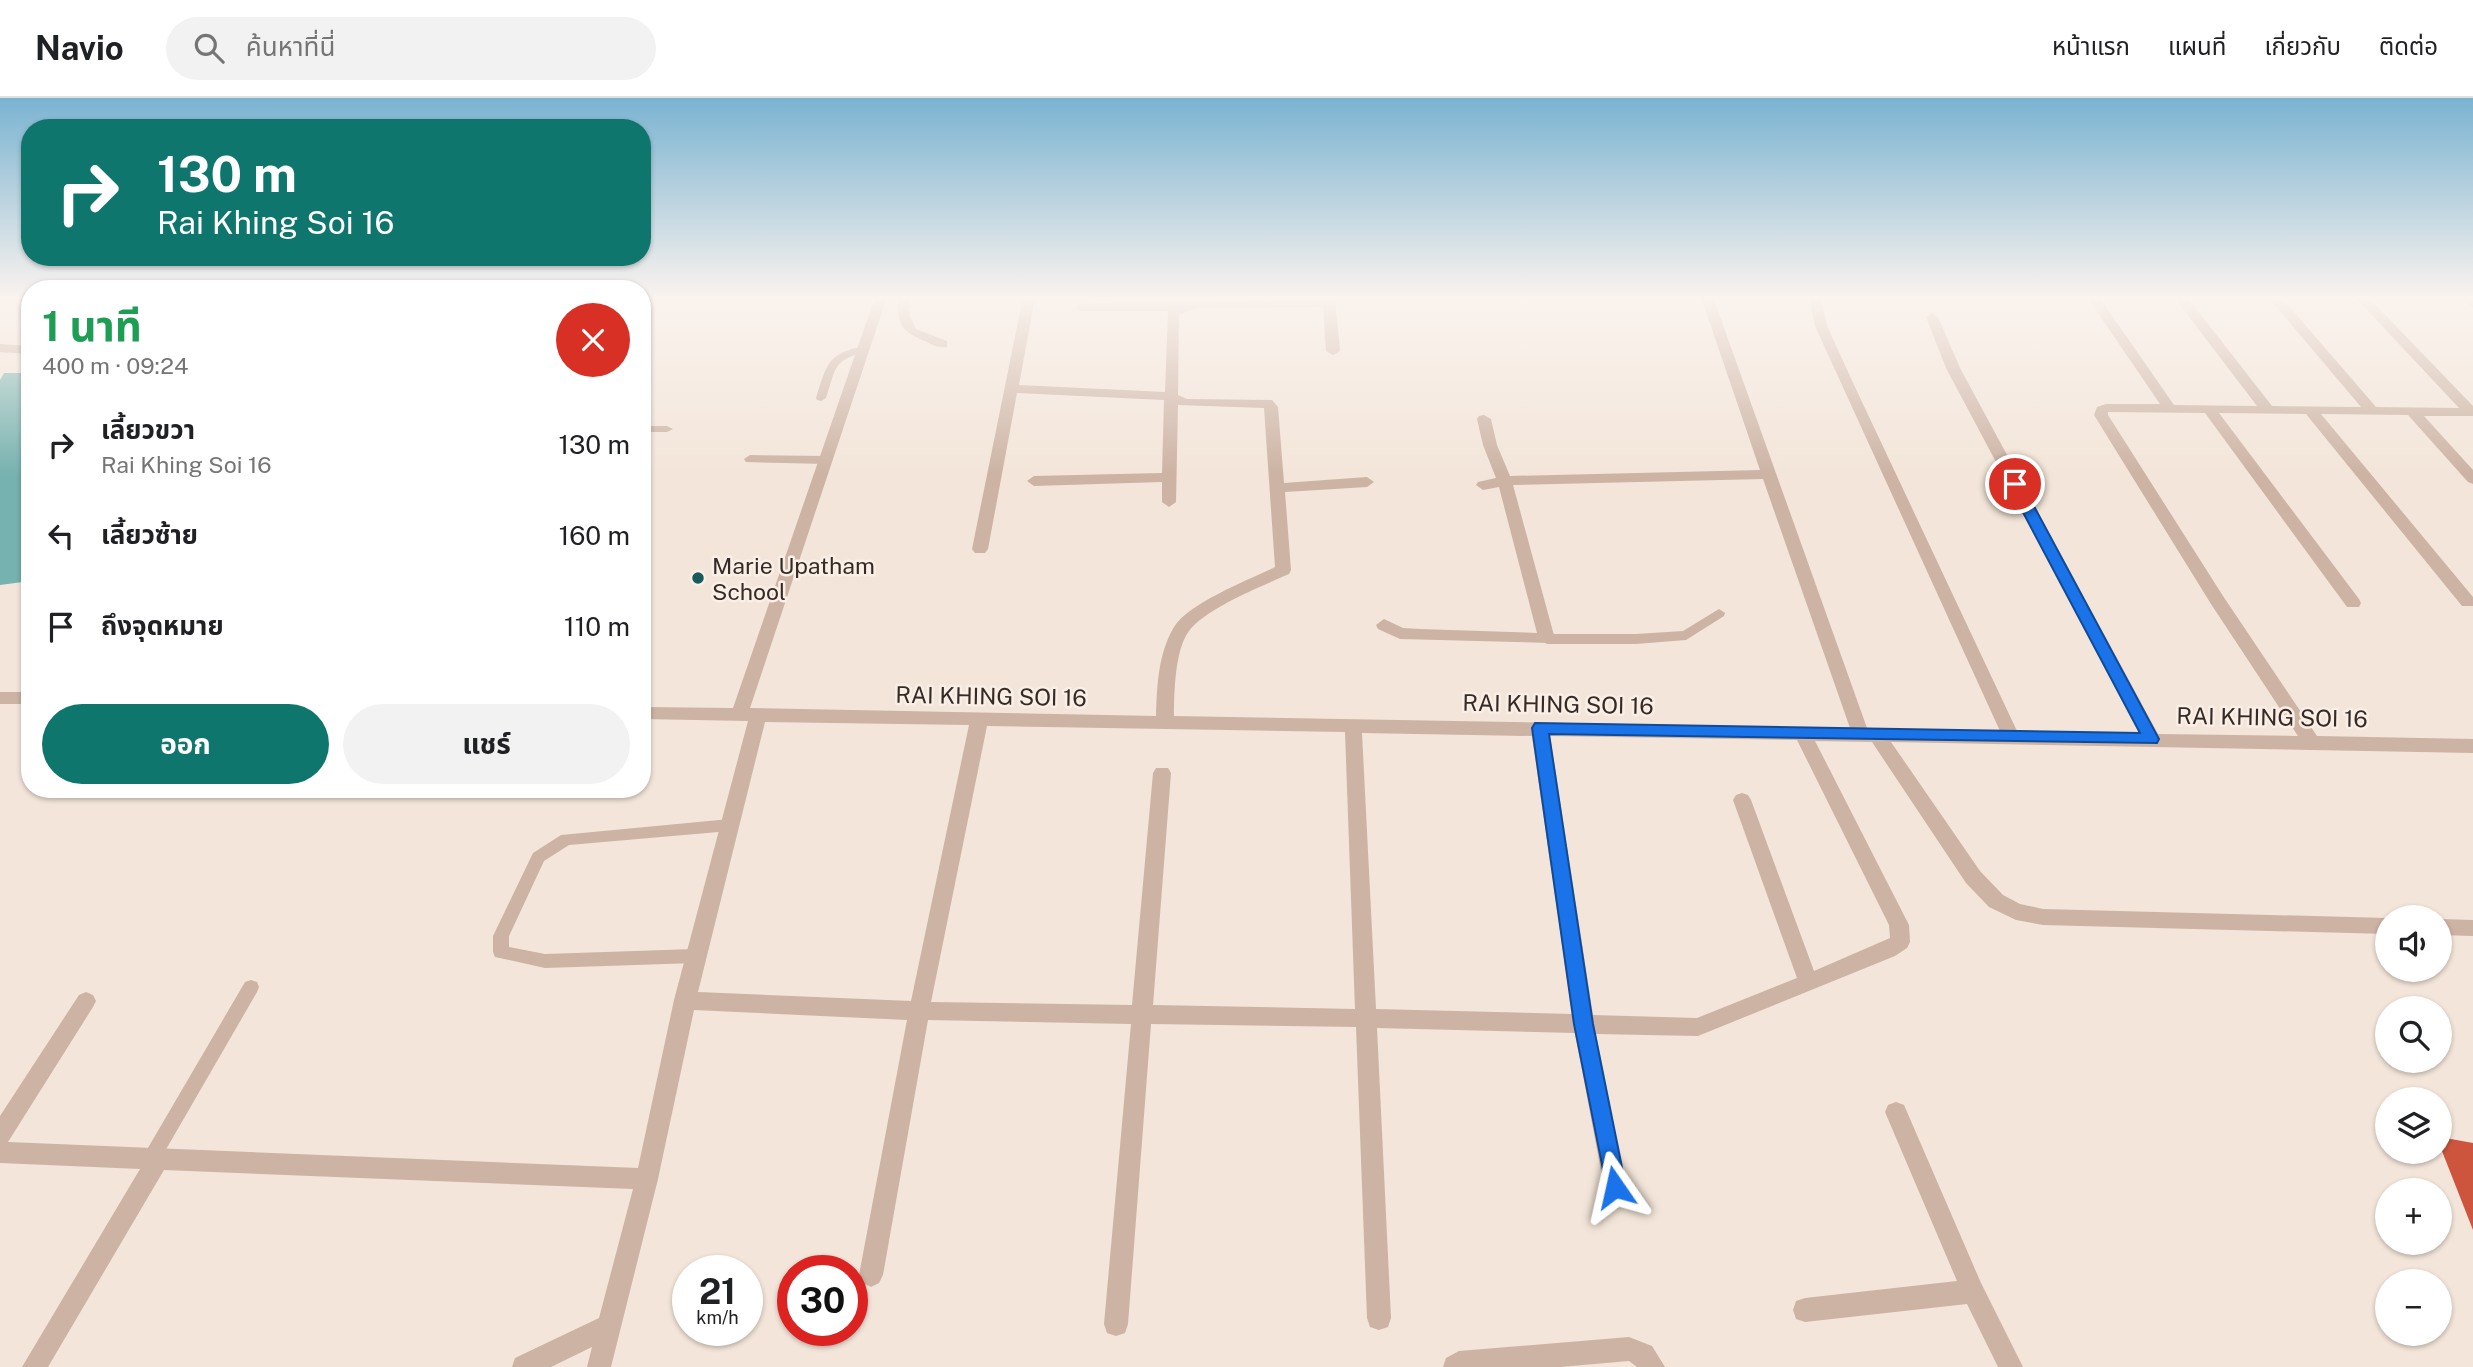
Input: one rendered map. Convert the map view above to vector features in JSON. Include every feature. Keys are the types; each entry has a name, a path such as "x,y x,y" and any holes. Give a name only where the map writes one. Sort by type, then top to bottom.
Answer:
{"street":[{"path":"598,1367 647,1179 684,1000 730,825 748,716 826,460 861,356"},
{"path":"979,549 1017,356"},
{"path":"1169,502 1171,356"},
{"path":"1727,356 1768,474 1868,734 1973,877 1996,901 2016,912 2043,917 2375,926"},
{"path":"1834,356 2011,736"},
{"path":"1948,356 2151,739"},
{"path":"2134,356 2169,408"},
{"path":"2226,356 2268,410"},
{"path":"2325,356 2372,411"},
{"path":"2418,356 2472,412"},
{"path":"1011,389 1170,396 1185,403 1267,403 1271,407 1283,570 1212,604 1181,628 1165,677 1165,723"},
{"path":"2311,742 2217,600 2101,415 2102,410 2169,408 2472,412"},
{"path":"2209,409 2353,603"},
{"path":"2310,410 2468,602"},
{"path":"2412,411 2473,479"},
{"path":"1384,625 1400,633 1420,635 1547,639 1505,481 1490,445 1484,419"},
{"path":"1483,485 1505,481 1768,474"},
{"path":"1034,481 1170,477"},
{"path":"1278,488 1367,482"},
{"path":"0,698 21,698"},
{"name":"RAI KHING SOI 16","path":"651,713 2473,746"},
{"path":"870,1275 919,1011 979,721"},
{"path":"1353,725 1379,1318"},
{"path":"1540,728 1584,1024 1615,1187"},
{"path":"684,1000 919,1011 1367,1018 1698,1027 1809,984 1888,950 1900,942 1899,925 1802,732"},
{"path":"1116,1324 1163,773"},
{"path":"1742,800 1809,984"},
{"path":"2452,927 2473,928"},
{"path":"0,1135 86,1001"},
{"path":"1896,1112 1973,1291 2011,1367"},
{"path":"0,1152 647,1179"},
{"path":"34,1367 154,1159"},
{"path":"1805,1310 1973,1291"},
{"path":"524,1367 608,1327"},
{"path":"1455,1367 1459,1363 1629,1349 1643,1355 1653,1367"}],"lane":[{"path":"821,398 835,360 840,356"},
{"path":"651,429 667,429"},
{"path":"750,459 826,460"},
{"path":"1547,639 1636,639 1686,635 1719,613"},
{"path":"695,956 545,961 500,952 501,936 538,857 566,839 730,825"},
{"path":"154,1159 251,987"}],"water":[{"path":"4,373 21,373 21,582 0,585 0,380"}],"building":[{"path":"2452,1139 2473,1143 2473,1230 2447,1164 2452,1164"}],"place":[{"name":"Marie Upatham School","path":"698,578"}],"route":[{"path":"1615,1187 1584,1024 1540,728 2151,739 2015,484"}]}
